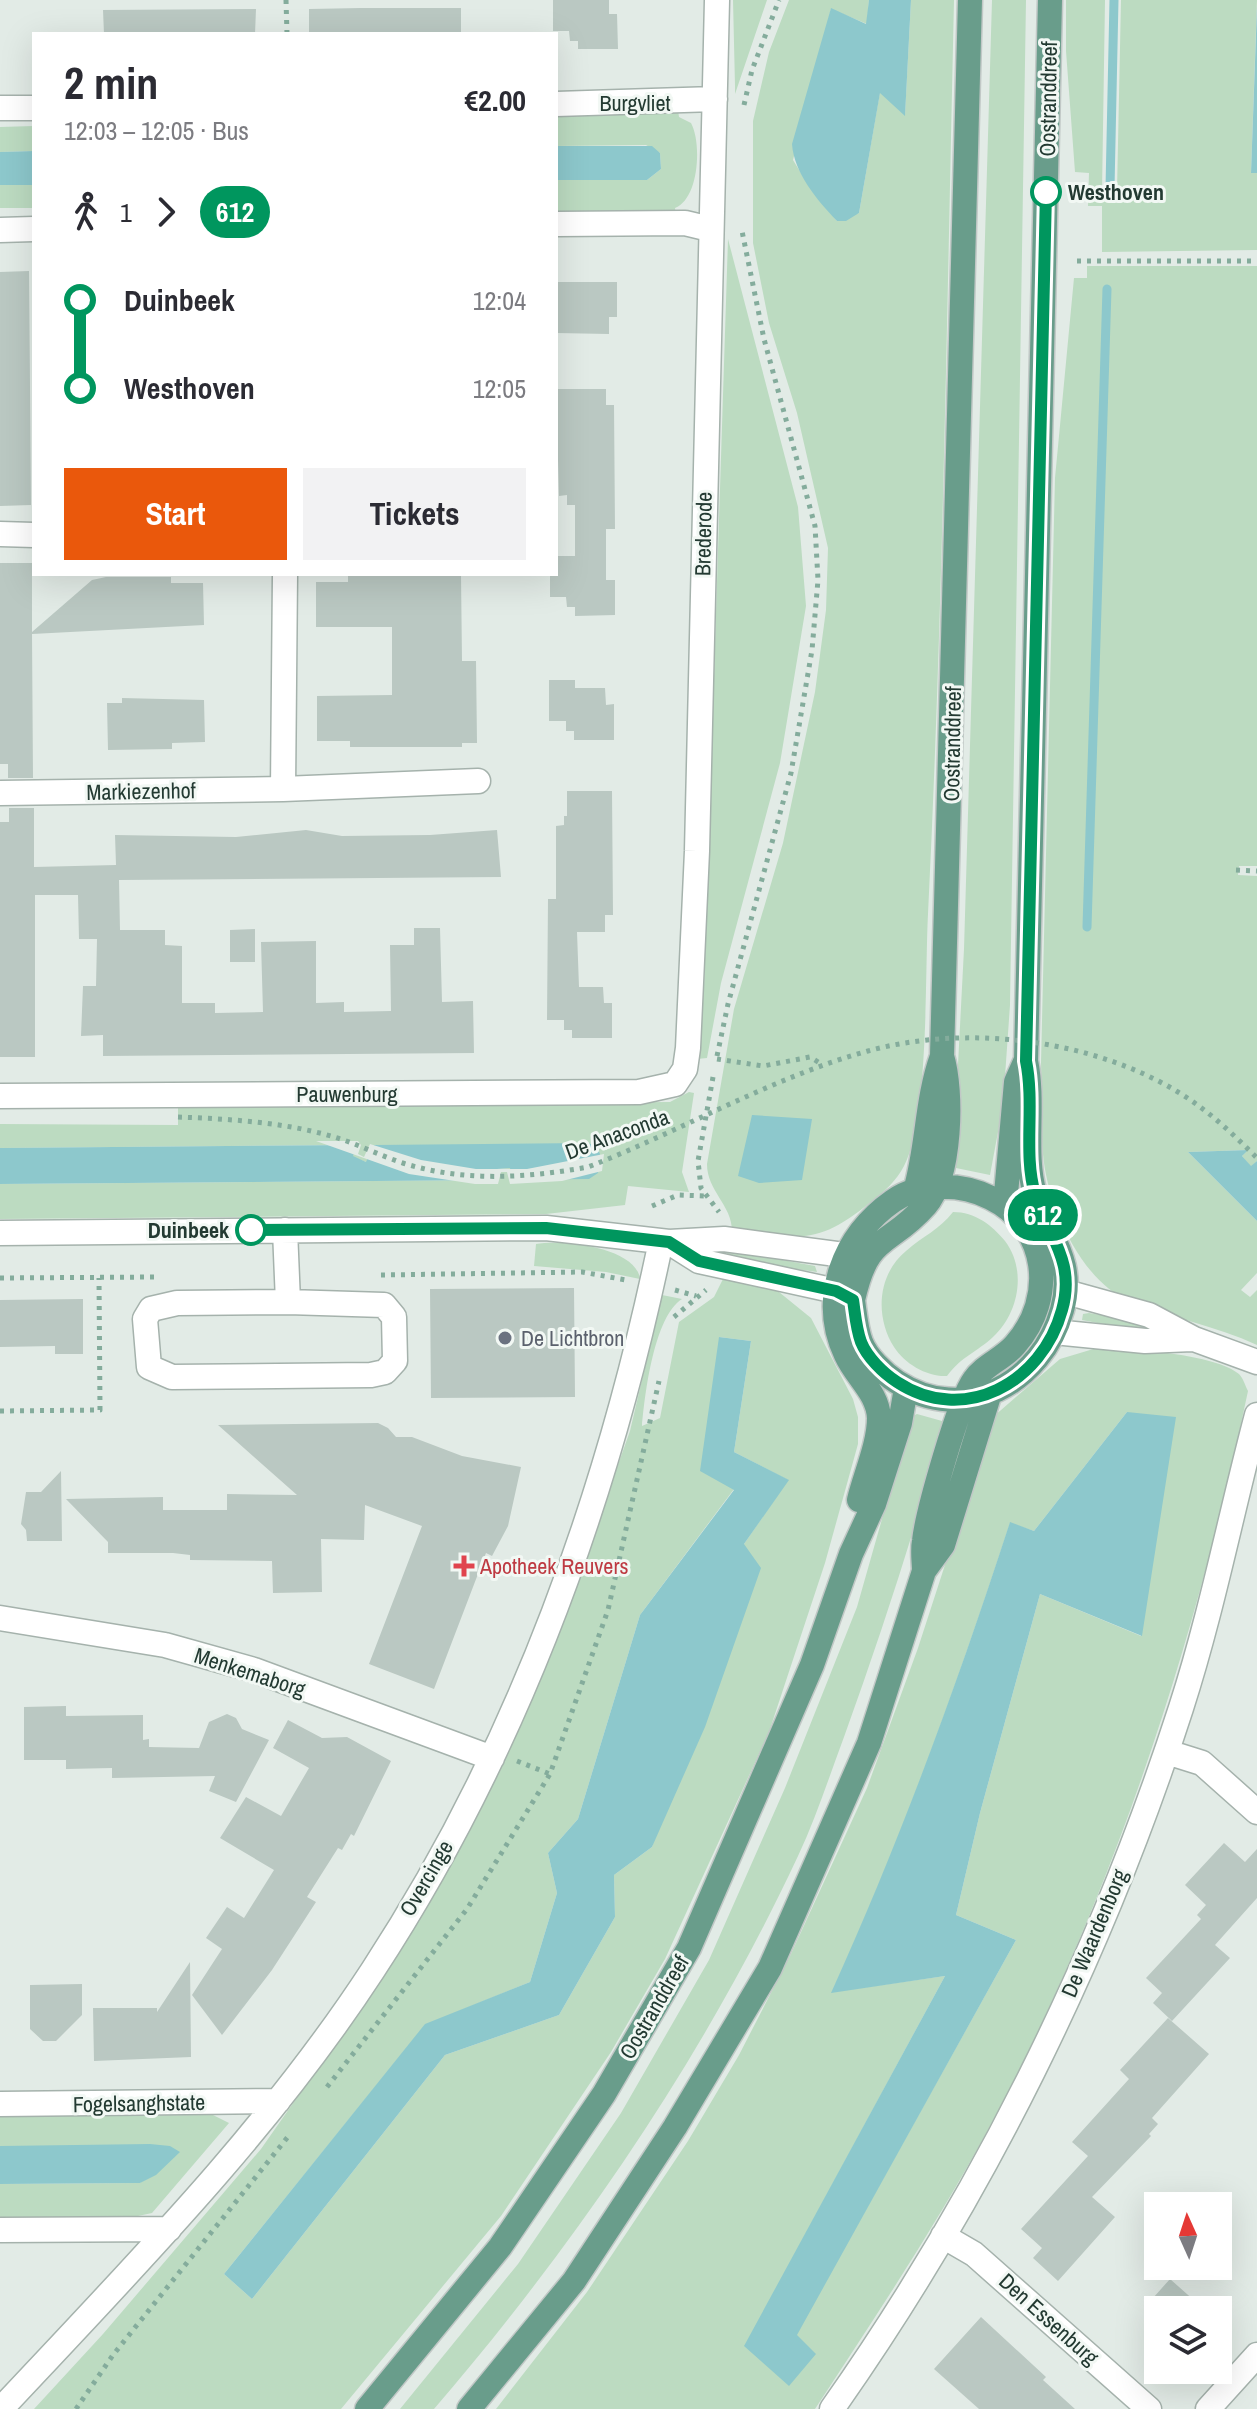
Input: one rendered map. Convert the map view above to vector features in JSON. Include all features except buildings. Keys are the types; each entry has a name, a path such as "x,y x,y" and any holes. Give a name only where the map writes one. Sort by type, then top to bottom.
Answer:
{"main road":[{"name":"Oostranddreef","path":"926,1189 942,1175 950,1081 942,1056 970,0"},
{"name":"Oostranddreef","path":"1050,0 1026,1061 1032,1092 1031,1178 1061,1249 1066,1292"},
{"name":"Oostranddreef","path":"1005,1205 1016,1082 1026,1061"},
{"path":"845,1295 867,1256 883,1238 927,1204 926,1189"},
{"path":"978,1398 973,1380 999,1362 1025,1332 1040,1302 1041,1284 1034,1238 1023,1219 1005,1205 975,1190 926,1189 900,1196 876,1215 844,1255 845,1295 865,1350 891,1379 925,1397 978,1398 1006,1387 1035,1362 1054,1332 1066,1292 1041,1284"},
{"name":"Oostranddreef","path":"845,1295 840,1341 877,1404 879,1421 858,1503 851,1554"},
{"name":"Oostranddreef","path":"367,2409 500,2247 604,2094 689,1948 812,1665 851,1554 874,1504 900,1423 906,1388"},
{"path":"469,2409 574,2281 675,2127 770,1968 869,1743 924,1571 924,1542 955,1425 978,1398"}],"street":[{"name":"Brederode","path":"685,1069 697,851 717,0"},
{"name":"Burgvliet","path":"558,104 715,99"},
{"path":"0,108 32,108"},
{"path":"558,224 685,223 710,229"},
{"path":"0,230 32,229"},
{"path":"0,534 32,535"},
{"path":"283,789 285,576"},
{"name":"Markiezenhof","path":"0,793 283,789 478,781"},
{"name":"Pauwenburg","path":"0,1096 639,1092 675,1084 685,1069"},
{"path":"0,1233 546,1228 665,1241 724,1239 844,1255"},
{"path":"285,1230 288,1302"},
{"path":"665,1241 699,1261 845,1295"},
{"name":"Overcinge","path":"1,2409 169,2229 278,2101 373,1970 493,1755 563,1587 620,1418 665,1241"},
{"path":"1066,1292 1149,1315 1194,1339 1257,1362"},
{"path":"288,1302 384,1305 394,1317 395,1361 385,1372 371,1375 172,1377 149,1367 145,1319 151,1309 177,1303 288,1302"},
{"path":"1054,1332 1145,1341 1194,1339"},
{"name":"De Waardenborg","path":"832,2409 943,2236 997,2139 1092,1942 1167,1752 1229,1536 1257,1415"},
{"name":"Menkemaborg","path":"0,1618 89,1630 224,1662 493,1755"},
{"path":"1167,1752 1202,1763 1257,1812"},
{"name":"Fogelsanghstate","path":"0,2104 278,2101"},
{"path":"0,2230 169,2229"},
{"name":"Den Essenburg","path":"943,2236 974,2254 1149,2409"},
{"path":"1208,2409 1257,2355"}],"path":[{"path":"286,0 287,32"},
{"path":"743,119 746,91 779,0"},
{"path":"698,1161 728,1004 791,773 812,650 818,580 815,526 764,339 741,222"},
{"path":"1077,261 1257,261"},
{"path":"1236,870 1257,871"},
{"name":"De Anaconda","path":"178,1117 226,1119 331,1136 405,1164 444,1173 534,1175 588,1167 823,1065 881,1048 929,1039 1022,1043 1096,1055 1179,1092 1218,1121 1257,1158"},
{"path":"717,1059 763,1066 810,1057 823,1065"},
{"path":"652,1206 678,1195 707,1196"},
{"path":"0,1411 100,1410 99,1278"},
{"path":"675,1315 697,1296"},
{"path":"493,1755 550,1774"}],"green space":[{"path":"733,0 767,0 735,94 735,86"},
{"path":"789,0 869,0 867,24 831,9 793,160 812,191 837,221 859,213 880,92 905,115 911,0 954,0 937,686 924,1044 918,1115 904,1166 886,1189 836,1226 821,1233 791,1237 732,1231 728,1213 708,1174 707,1164 734,1009 783,843 815,692 826,610 828,548 797,413 769,323 753,243 753,121 769,52"},
{"path":"992,0 1026,0 1010,1005 1003,1105 990,1175 956,1168 953,1161 964,949"},
{"path":"1066,0 1105,0 1102,192 1117,191 1121,0 1257,0 1251,173 1257,173 1257,250 1102,252 1102,206 1088,206 1089,173 1075,172 1066,51"},
{"path":"678,110 679,117 691,123 697,156 694,182 683,203 675,208 676,215 558,216 558,180 647,180 661,169 660,153 646,145 558,146 558,111"},
{"path":"32,126 32,151 0,152 0,127"},
{"path":"0,185 32,185 32,208 0,208"},
{"path":"728,239 798,507 806,606 780,763 721,983 707,1058 697,1059 704,988"},
{"path":"1087,266 1257,266 1257,866 1239,866 1238,875 1257,876 1257,1161 1251,1167 1242,1156 1247,1150 1188,1152 1257,1221 1257,1273 1241,1290 1250,1297 1257,1290 1257,1345 1146,1307 1112,1291 1096,1277 1070,1239 1059,1217 1046,1174 1041,1063 1055,478 1074,278 1087,278"},
{"path":"689,1092 694,1093 682,1172 689,1192 628,1186 625,1205 546,1214 0,1219 0,1184 496,1180 497,1169 510,1168 511,1180 600,1154 366,1162 352,1157 357,1145 0,1148 0,1124 178,1125 178,1108 140,1106 670,1102"},
{"path":"953,1212 982,1220 1005,1241 1016,1265 1017,1291 1009,1316 993,1337 947,1376 939,1376 917,1368 894,1347 884,1323 882,1297 884,1284 896,1261"},
{"path":"536,1244 580,1244 612,1253 626,1259 640,1279 606,1272 534,1266"},
{"path":"728,1250 815,1266 817,1272 726,1259"},
{"path":"723,1279 774,1288 811,1318 853,1399 858,1417 858,1444 825,1563 769,1732 665,1959 611,2052 501,2216 341,2409 34,2409 103,2334 261,2149 371,1992 480,1809 513,1741 576,1583 630,1431 662,1295 682,1299 672,1308 658,1338 642,1426 660,1418 679,1322 714,1297","holes":["719,1337 751,1341 734,1452 788,1480 744,1544 652,1847 614,1875 615,1917 559,2015 445,2055 252,2299 224,2274 425,2025 530,1982 557,1893 548,1853 578,1819 640,1615 734,1489"]},
{"path":"1083,1314 1146,1323 1149,1329 1145,1332 1082,1320"},
{"path":"1100,1347 1193,1357 1228,1367 1239,1374 1248,1391 1203,1580 1145,1768 1075,1950 990,2126 927,2234 815,2409 496,2409 587,2292 688,2141 739,2055 790,1956 867,1788 918,1648 993,1417 1060,1359","holes":["1127,1412 1141,1636 1040,1594 980,1813 956,1915 1016,1940 796,2335 745,2346 945,1976 832,1992 928,1760 1010,1523 1034,1531"]},
{"path":"917,1414 942,1421 944,1427 921,1505 871,1660 811,1827 761,1931 722,2004 635,2145 538,2280 434,2409 400,2409 518,2264 621,2113 709,1960 785,1788 857,1607 911,1417"},
{"path":"213,2115 229,2123 152,2213 124,2219 0,2221 0,2184 140,2183 170,2146 0,2146 0,2116"}],"water":[{"path":"869,0 911,0 905,116 880,93 859,213 846,221 837,221 802,176 792,144 831,8 866,24"},
{"path":"1257,6 1257,173 1251,173"},
{"path":"558,146 652,146 660,153 661,169 647,180 558,180"},
{"path":"32,151 32,185 0,185 0,152"},
{"path":"752,1115 812,1119 802,1180 759,1183 738,1176"},
{"path":"588,1143 596,1146 600,1154 598,1173 589,1179 511,1180 510,1168 497,1169 497,1180 0,1184 0,1148 357,1145 353,1156 366,1162 374,1145"},
{"path":"1248,1150 1242,1156 1251,1166 1257,1161 1257,1221 1188,1152"},
{"path":"719,1337 751,1341 734,1452 789,1480 744,1544 761,1568 705,1727 652,1847 614,1875 615,1917 559,2015 445,2055 252,2299 224,2274 425,2024 530,1982 557,1893 548,1853 578,1819 640,1615 734,1490 700,1471"},
{"path":"1127,1412 1176,1417 1142,1636 1040,1594 980,1813 956,1915 1016,1940 797,2335 816,2354 789,2386 744,2346 945,1976 831,1993 927,1760 1010,1522 1034,1531"},
{"path":"0,2146 170,2146 180,2152 156,2175 140,2183 0,2184"}],"pier":[{"path":"316,1141 358,1141 361,1145 358,1154 364,1157 370,1144 421,1160 476,1169 527,1169 604,1154 602,1171 562,1181 510,1184 507,1172 501,1172 498,1184 475,1184 409,1174"}],"waterway":[{"path":"1110,188 1114,0"},
{"path":"1087,927 1107,289"}],"bus line":[{"name":"612","path":"251,1230 546,1228 669,1242 699,1261 809,1284 836,1291 853,1300 861,1343 870,1357 891,1379 925,1397 966,1401 989,1396 1006,1387 1047,1348 1062,1312 1066,1292 1061,1249 1042,1214 1031,1178 1032,1092 1026,1061 1046,192"}],"place":[{"name":"Westhoven","path":"1046,192"},
{"name":"Duinbeek","path":"251,1230"},
{"name":"De Lichtbron","path":"505,1338"},
{"name":"Apotheek Reuvers","path":"464,1566"}]}
